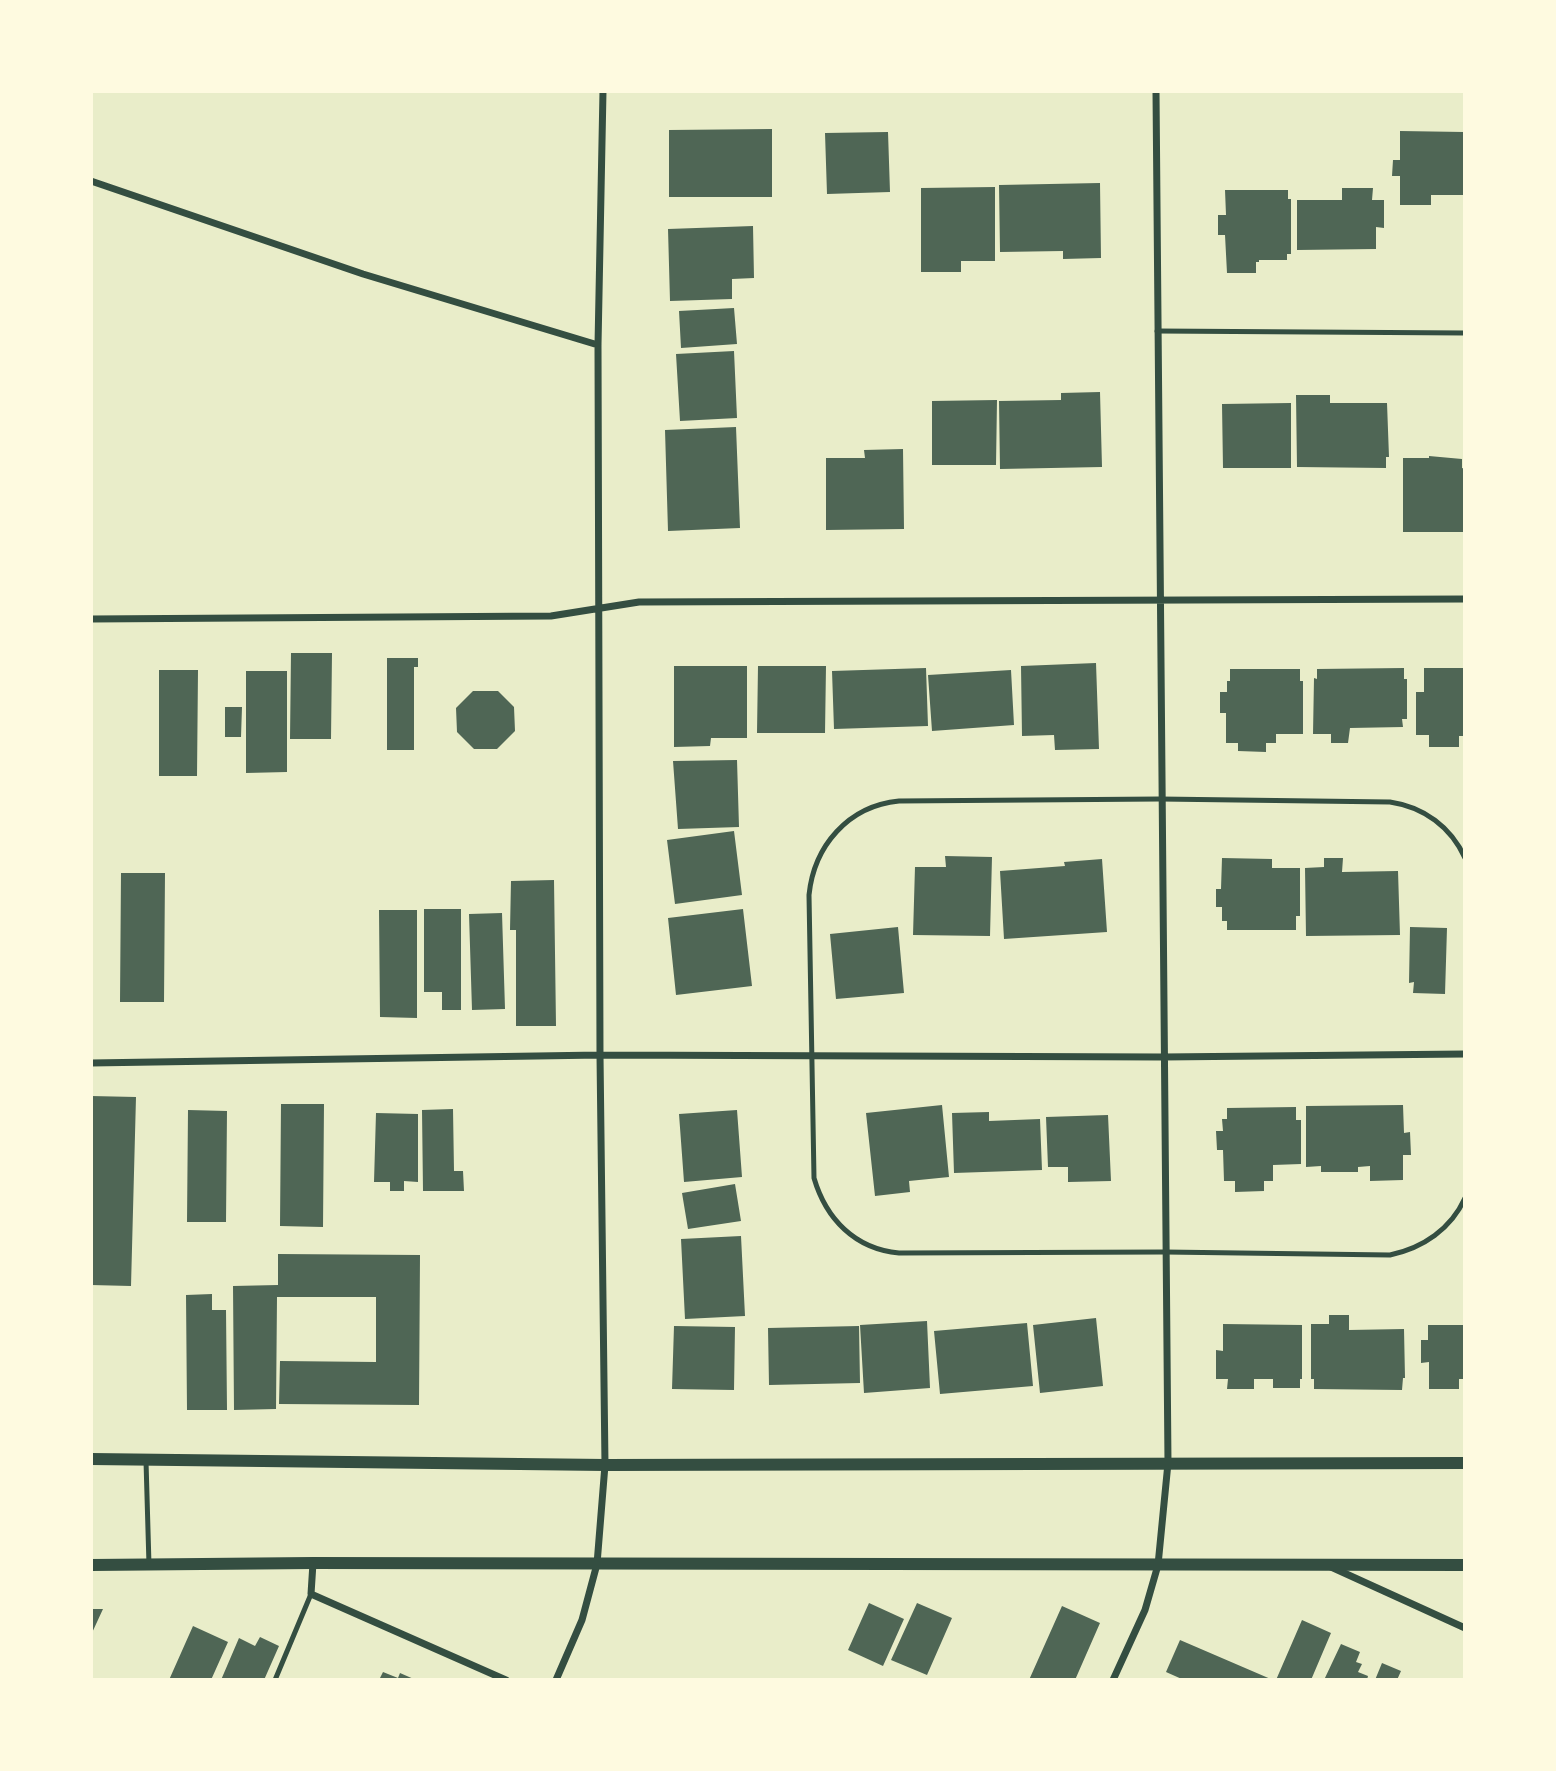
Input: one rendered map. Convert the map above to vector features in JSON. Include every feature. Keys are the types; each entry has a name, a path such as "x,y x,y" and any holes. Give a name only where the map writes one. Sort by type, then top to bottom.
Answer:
{"street":[{"path":"556,1680 582,1620 597,1564 605,1465 600,1055 598,345 603,91"},
{"path":"1113,1680 1145,1610 1158,1565 1168,1463 1160,799 1156,91"},
{"path":"91,181 363,274 598,345"},
{"path":"91,619 551,617 639,602 1465,599"},
{"path":"91,1062 600,1055 1163,1057 1465,1054"},
{"path":"91,1459 605,1465 1465,1463"},
{"path":"313,1563 311,1594 506,1680"},
{"path":"91,1565 1465,1565"},
{"path":"1327,1566 1465,1628"}],"lane":[{"path":"1157,331 1465,333"},
{"path":"1465,858 1452,836 1434,819 1398,803 1160,799 891,802 848,820 821,850 810,880 814,1178 822,1201 831,1215 841,1227 861,1242 883,1251 899,1253 1390,1255 1430,1240 1449,1223 1465,1198"},
{"path":"146,1461 149,1565"},
{"path":"275,1680 311,1594"}],"building":[{"path":"772,129 772,197 669,197 669,130"},
{"path":"1400,131 1464,132 1463,195 1431,195 1431,205 1400,205 1400,176 1392,176 1393,160 1400,160"},
{"path":"888,132 890,192 827,194 825,133"},
{"path":"1100,183 1101,258 1063,259 1063,251 1000,252 999,185"},
{"path":"995,187 995,261 961,261 961,272 921,272 921,188"},
{"path":"1342,188 1373,188 1372,200 1384,200 1384,228 1376,227 1376,249 1297,250 1297,200 1342,200"},
{"path":"1225,190 1288,190 1288,199 1291,199 1291,254 1287,254 1287,260 1259,260 1256,262 1256,273 1227,273 1225,235 1218,235 1218,215 1226,215"},
{"path":"753,226 754,278 732,279 732,299 670,301 668,229"},
{"path":"734,308 737,344 681,348 679,311"},
{"path":"734,351 737,418 680,421 676,354"},
{"path":"1100,392 1102,467 1000,469 999,401 1061,400 1061,393"},
{"path":"1296,395 1330,395 1330,403 1387,403 1389,457 1386,457 1386,468 1297,467"},
{"path":"997,400 996,465 932,465 932,401"},
{"path":"1291,403 1291,468 1223,468 1222,404"},
{"path":"736,427 740,528 668,531 665,430"},
{"path":"903,449 904,529 826,530 826,458 865,458 864,450"},
{"path":"1429,456 1462,459 1462,468 1465,469 1463,532 1403,532 1403,458"},
{"path":"291,653 332,653 331,739 290,739"},
{"path":"387,658 418,658 418,667 414,667 414,750 387,750"},
{"path":"1096,663 1099,749 1055,750 1054,735 1022,736 1021,666"},
{"path":"674,666 747,666 747,738 711,738 710,746 674,747"},
{"path":"758,666 826,666 825,733 757,733"},
{"path":"926,668 928,726 834,729 832,671"},
{"path":"1404,668 1404,679 1407,679 1407,719 1402,719 1403,727 1350,728 1348,743 1331,743 1331,734 1313,734 1314,678 1317,679 1317,669"},
{"path":"1424,668 1465,668 1465,736 1459,736 1459,747 1429,747 1429,735 1416,735 1416,692 1424,692"},
{"path":"1230,669 1300,669 1300,681 1303,681 1303,734 1276,734 1276,743 1266,743 1266,752 1238,751 1238,743 1226,743 1226,713 1220,713 1220,692 1227,692"},
{"path":"159,670 198,670 197,776 159,776"},
{"path":"1011,670 1014,725 932,731 928,675"},
{"path":"246,671 287,671 287,772 246,773"},
{"path":"473,691 498,691 514,707 515,731 497,749 474,749 457,732 456,708"},
{"path":"225,707 242,707 241,737 225,737"},
{"path":"737,760 739,827 678,829 673,761"},
{"path":"734,831 742,895 675,904 667,840"},
{"path":"945,856 992,857 990,936 913,935 915,867 946,867"},
{"path":"1222,858 1272,859 1272,868 1300,868 1300,916 1296,916 1296,930 1227,930 1227,921 1222,921 1222,907 1216,907 1216,889 1221,889"},
{"path":"1324,858 1343,858 1342,872 1398,871 1400,935 1306,936 1305,868 1324,867"},
{"path":"1102,859 1107,932 1004,939 1000,871 1065,866 1064,862"},
{"path":"121,873 165,873 164,1002 120,1002"},
{"path":"554,880 556,1026 516,1026 516,930 510,930 511,881"},
{"path":"424,909 461,909 461,1010 442,1010 442,992 424,992"},
{"path":"743,909 752,986 676,995 668,918"},
{"path":"379,910 417,910 417,1018 380,1017"},
{"path":"502,913 505,1009 472,1010 469,914"},
{"path":"898,927 904,993 836,999 830,934"},
{"path":"1410,927 1447,928 1445,994 1413,993 1414,982 1409,983"},
{"path":"91,1096 136,1097 131,1286 91,1285"},
{"path":"281,1104 324,1104 323,1227 280,1226"},
{"path":"942,1105 949,1177 909,1181 910,1192 875,1196 866,1113"},
{"path":"1403,1105 1404,1133 1410,1132 1411,1155 1403,1155 1403,1180 1370,1181 1370,1166 1358,1167 1358,1172 1321,1172 1321,1166 1306,1167 1306,1106"},
{"path":"1296,1107 1296,1120 1301,1120 1301,1164 1273,1165 1273,1181 1264,1181 1264,1191 1235,1192 1235,1181 1224,1181 1223,1150 1217,1150 1216,1131 1223,1131 1222,1119 1227,1119 1227,1108"},
{"path":"453,1109 454,1171 463,1171 464,1191 423,1191 422,1110"},
{"path":"188,1110 227,1111 226,1222 187,1222"},
{"path":"737,1110 742,1177 684,1182 679,1114"},
{"path":"989,1112 989,1121 1040,1119 1042,1170 954,1173 952,1113"},
{"path":"376,1113 418,1114 418,1182 404,1181 404,1191 390,1191 390,1182 374,1182"},
{"path":"1108,1115 1111,1181 1068,1182 1068,1167 1048,1167 1046,1117"},
{"path":"735,1184 741,1221 688,1229 682,1193"},
{"path":"741,1236 745,1316 685,1319 681,1239"},
{"path":"278,1254 420,1255 419,1405 279,1404 280,1361 376,1362 376,1297 277,1297 276,1409 234,1410 233,1286 278,1285"},
{"path":"212,1294 212,1310 226,1310 227,1410 187,1410 186,1295"},
{"path":"1329,1315 1349,1315 1349,1330 1404,1329 1405,1378 1402,1390 1314,1389 1314,1379 1311,1379 1311,1324 1329,1324"},
{"path":"1096,1318 1103,1386 1040,1393 1033,1325"},
{"path":"927,1321 930,1388 864,1393 860,1325"},
{"path":"1027,1323 1033,1386 940,1394 934,1331"},
{"path":"1223,1324 1302,1325 1300,1388 1273,1388 1273,1379 1254,1379 1254,1389 1227,1389 1228,1379 1216,1379 1216,1350 1223,1351"},
{"path":"1428,1325 1465,1325 1465,1379 1459,1379 1459,1389 1429,1389 1429,1362 1421,1363 1421,1340 1428,1340"},
{"path":"674,1326 735,1327 734,1390 672,1389"},
{"path":"859,1326 860,1383 769,1385 768,1328"},
{"path":"869,1603 904,1619 883,1666 848,1650"},
{"path":"917,1603 952,1618 927,1675 891,1660"},
{"path":"1062,1606 1100,1623 1075,1680 1029,1680"},
{"path":"91,1609 103,1609 91,1635"},
{"path":"1302,1620 1331,1633 1311,1680 1276,1680"},
{"path":"193,1626 228,1642 211,1680 169,1680"},
{"path":"260,1637 279,1646 264,1680 221,1680 239,1638 255,1646"},
{"path":"1180,1640 1273,1680 1184,1680 1166,1672"},
{"path":"1341,1644 1360,1652 1356,1662 1362,1664 1358,1672 1368,1676 1367,1680 1324,1680"},
{"path":"1382,1663 1401,1671 1397,1680 1375,1680"},
{"path":"383,1672 398,1678 400,1673 416,1680 379,1680"}]}
